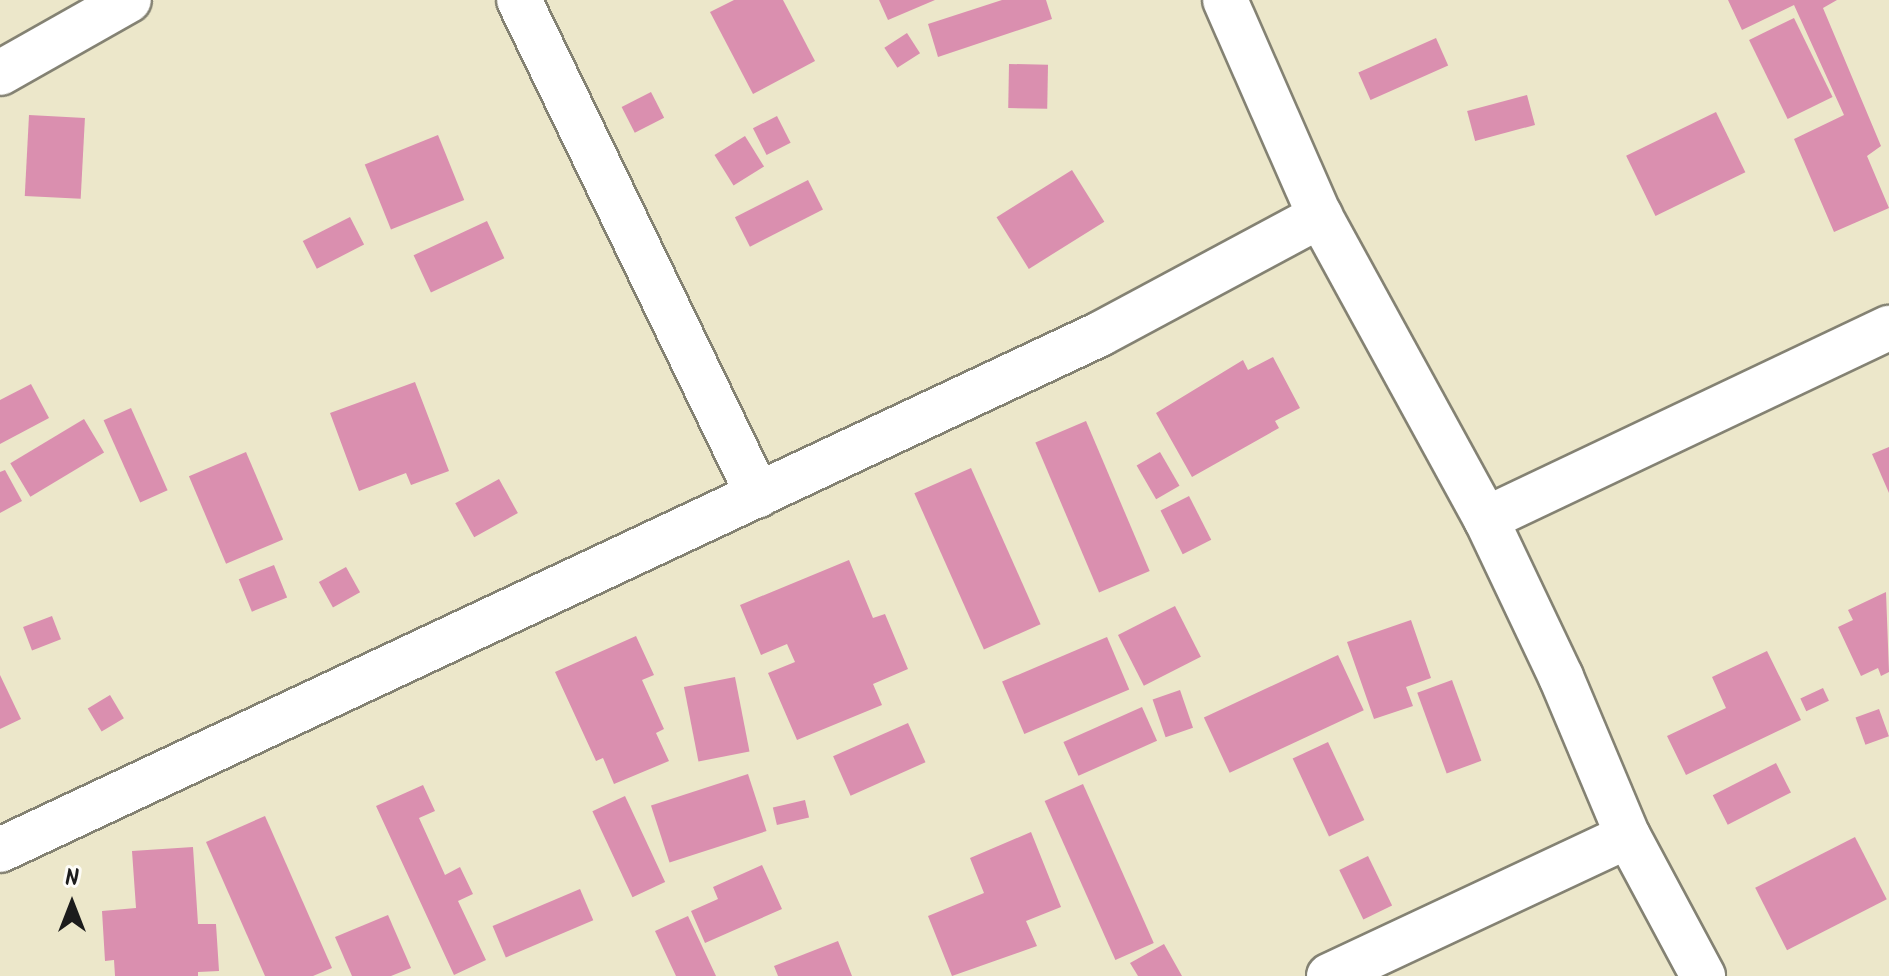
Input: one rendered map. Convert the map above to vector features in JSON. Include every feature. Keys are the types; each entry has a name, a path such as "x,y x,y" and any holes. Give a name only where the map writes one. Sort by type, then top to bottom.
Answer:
{"street":[{"path":"0,73 129,0"},
{"path":"519,0 758,495"},
{"path":"1225,0 1320,216 1486,519 1561,677 1628,836 1703,976"},
{"path":"0,850 1100,334 1320,216"},
{"path":"1486,519 1889,328"},
{"path":"1329,976 1628,836"}],"building":[{"path":"734,0 783,0 815,61 753,94 710,12"},
{"path":"879,0 935,0 888,20"},
{"path":"1002,0 1046,0 1052,19 938,57 928,24"},
{"path":"1728,0 1837,0 1823,8 1881,146 1867,156 1889,208 1834,232 1794,139 1844,115 1794,5 1742,30"},
{"path":"1794,18 1833,97 1788,119 1749,40"},
{"path":"907,33 920,53 897,68 884,48"},
{"path":"1436,38 1448,65 1371,100 1358,73"},
{"path":"1009,64 1048,65 1047,109 1008,108"},
{"path":"651,92 664,118 635,133 622,107"},
{"path":"1527,95 1535,125 1475,141 1467,111"},
{"path":"1716,112 1745,172 1655,216 1626,156"},
{"path":"29,115 85,118 81,199 25,196"},
{"path":"777,116 791,143 767,155 753,128"},
{"path":"438,135 464,200 391,229 365,165"},
{"path":"745,136 764,167 734,186 714,155"},
{"path":"1072,170 1104,222 1029,269 997,217"},
{"path":"808,180 823,209 750,247 735,217"},
{"path":"350,217 364,245 317,269 303,241"},
{"path":"487,221 504,258 431,292 414,255"},
{"path":"1273,357 1300,408 1275,421 1279,428 1192,477 1156,413 1243,360 1248,370"},
{"path":"415,382 449,471 411,485 406,473 359,491 330,413"},
{"path":"31,384 49,418 0,444 0,400"},
{"path":"131,408 168,490 140,502 104,420"},
{"path":"84,419 104,452 30,497 10,463"},
{"path":"1086,421 1150,571 1099,593 1035,442"},
{"path":"1889,447 1889,493 1872,454"},
{"path":"246,452 283,539 226,564 189,476"},
{"path":"1160,452 1180,486 1156,499 1137,466"},
{"path":"971,468 1041,624 984,649 914,493"},
{"path":"5,470 22,501 0,513 0,472"},
{"path":"499,479 518,513 474,537 455,503"},
{"path":"1189,496 1211,540 1183,554 1160,511"},
{"path":"849,560 873,618 885,614 908,669 873,684 882,705 797,740 768,673 795,662 787,644 761,655 740,605"},
{"path":"274,565 287,597 252,612 239,579"},
{"path":"346,567 360,592 333,607 319,582"},
{"path":"1886,592 1889,672 1881,676 1878,668 1861,676 1838,627 1853,620 1848,610"},
{"path":"1175,606 1201,657 1144,686 1118,635"},
{"path":"52,616 61,639 32,650 23,627"},
{"path":"1411,620 1431,678 1406,687 1413,706 1374,719 1347,642"},
{"path":"636,636 654,675 642,680 664,729 656,733 669,761 614,784 603,758 596,761 555,672"},
{"path":"1107,637 1129,689 1024,734 1002,682"},
{"path":"1767,651 1801,720 1686,775 1667,736 1726,708 1712,677"},
{"path":"1338,655 1364,710 1230,773 1204,718"},
{"path":"0,675 21,719 0,729"},
{"path":"735,677 750,752 698,762 684,687"},
{"path":"1452,680 1481,761 1447,773 1417,693"},
{"path":"1823,688 1829,701 1806,711 1800,699"},
{"path":"1180,690 1193,728 1166,737 1153,699"},
{"path":"110,695 124,718 102,732 88,708"},
{"path":"1142,707 1157,741 1078,776 1063,742"},
{"path":"1879,709 1889,736 1865,745 1856,718"},
{"path":"908,723 925,762 851,796 833,756"},
{"path":"1328,742 1364,820 1329,836 1293,758"},
{"path":"1776,763 1791,792 1728,825 1713,795"},
{"path":"748,774 767,831 670,863 651,806"},
{"path":"1083,784 1154,943 1115,960 1045,801"},
{"path":"423,785 435,811 419,818 445,875 460,867 473,894 458,901 486,960 454,975 376,806"},
{"path":"625,796 665,882 633,897 592,811"},
{"path":"805,800 809,818 777,825 773,807"},
{"path":"265,816 332,968 313,976 265,976 206,842"},
{"path":"1031,832 1061,907 1026,921 1037,946 952,976 928,916 984,893 970,858"},
{"path":"1855,837 1887,899 1787,950 1755,888"},
{"path":"193,847 198,924 216,924 219,971 198,972 198,976 115,976 114,960 105,961 102,911 136,908 132,851"},
{"path":"1368,856 1392,905 1363,919 1339,870"},
{"path":"762,865 782,909 705,943 691,911 718,899 713,887"},
{"path":"580,889 593,920 506,957 493,926"},
{"path":"388,915 411,968 391,976 352,976 335,937"},
{"path":"688,916 716,976 676,976 655,931"},
{"path":"838,941 852,976 778,976 774,966"},
{"path":"1164,944 1182,976 1138,976 1130,963"}]}
